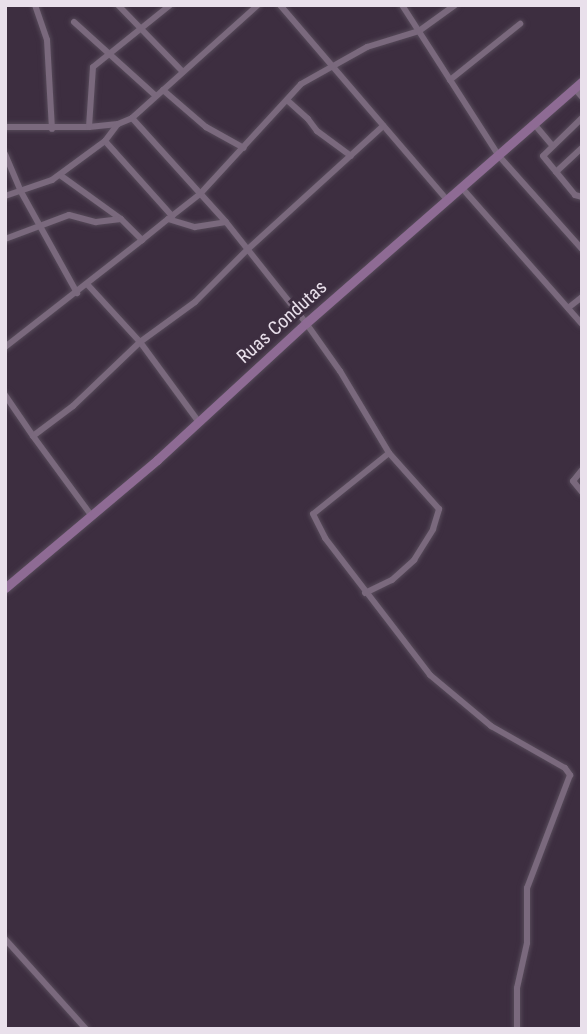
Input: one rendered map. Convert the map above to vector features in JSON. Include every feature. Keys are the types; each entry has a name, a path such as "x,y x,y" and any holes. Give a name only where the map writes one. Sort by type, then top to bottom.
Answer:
{"street":[{"path":"35,5 44,27 50,59 52,128"},
{"path":"118,5 183,72"},
{"path":"89,127 91,72 96,64 170,5"},
{"path":"5,127 89,127 118,124 132,118 258,5"},
{"path":"280,5 448,201"},
{"path":"402,5 499,156 582,249"},
{"path":"5,347 49,310 78,293 200,194 301,84 372,45 419,31 455,5"},
{"path":"74,22 156,96"},
{"path":"450,80 520,24"},
{"path":"578,85 582,97"},
{"name":"Ruas Condutas","path":"7,581 91,515 578,85"},
{"path":"163,90 206,127 244,148"},
{"path":"287,100 309,119 317,131 351,156"},
{"path":"132,118 248,249 340,371 389,453 439,509 433,529 414,560 392,580 365,593"},
{"path":"581,121 543,156 575,195 582,197"},
{"path":"5,196 43,184 60,175 105,141 118,124"},
{"path":"535,125 552,145"},
{"path":"33,436 73,406 140,342 195,302 248,249 383,126"},
{"path":"105,141 170,218 195,227 226,222"},
{"path":"556,172 582,148"},
{"path":"5,155 20,190 78,293"},
{"path":"60,175 121,219 142,240"},
{"path":"462,188 582,324"},
{"path":"5,239 69,215 96,222 121,219"},
{"path":"87,284 140,342 198,421"},
{"path":"568,308 582,297"},
{"path":"5,395 91,515"},
{"path":"389,453 313,514 325,538 430,675 491,726 565,768 570,775 527,888 527,943 517,988 517,1029"},
{"path":"582,470 573,481 582,492"},
{"path":"5,939 86,1029"}]}
